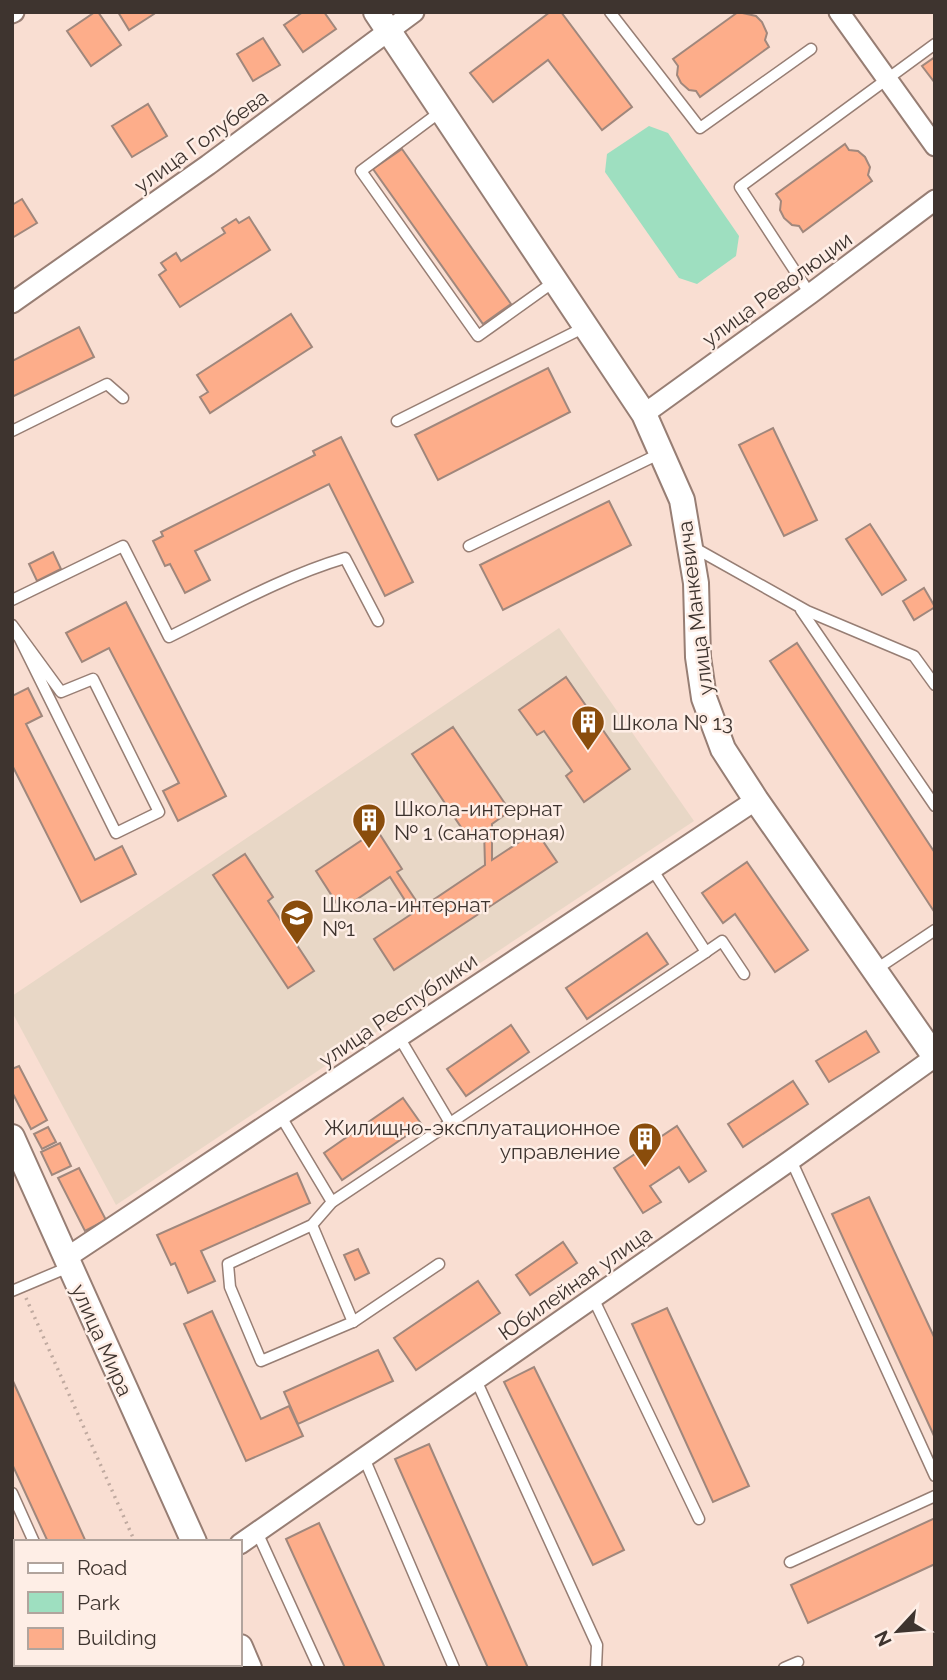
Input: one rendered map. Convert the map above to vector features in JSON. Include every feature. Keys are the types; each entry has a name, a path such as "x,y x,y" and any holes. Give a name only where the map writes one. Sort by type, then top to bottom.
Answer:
{"street":[{"name":"улица Голубева","path":"12,303 208,165 382,22 414,12"},
{"path":"839,12 935,146"},
{"name":"улица Манкевича","path":"382,22 644,414 682,500 696,583 698,657 704,698 723,749 935,1057"},
{"name":"улица Революции","path":"644,414 935,200"},
{"name":"улица Республики","path":"68,1263 281,1115 756,800"},
{"name":"Юбилейная улица","path":"242,1543 792,1160 935,1057"},
{"name":"улица Мира","path":"12,1137 193,1540"},
{"path":"242,1652 249,1668"}],"lane":[{"path":"610,12 700,128 811,49"},
{"path":"810,294 740,187 935,44"},
{"path":"442,111 361,171 478,336 555,281"},
{"path":"397,421 586,327"},
{"path":"12,431 107,384 123,398"},
{"path":"469,546 661,452"},
{"path":"12,600 123,546 169,637 258,593 323,564 345,558 378,621"},
{"path":"690,546 799,607 914,656 935,685"},
{"path":"799,607 935,806"},
{"path":"14,631 61,692 93,679 159,811 116,833 14,631"},
{"path":"652,869 706,952"},
{"path":"875,971 935,930"},
{"path":"439,1264 353,1322 261,1360 230,1287 228,1264 312,1225 332,1202 722,941 744,974"},
{"path":"399,1037 450,1123"},
{"path":"281,1115 332,1202"},
{"path":"792,1160 935,1476"},
{"path":"312,1225 353,1322"},
{"path":"17,1289 68,1263"},
{"path":"593,1298 699,1519"},
{"path":"476,1380 597,1646 596,1668"},
{"path":"363,1458 454,1668"},
{"path":"12,1493 33,1540"},
{"path":"790,1562 935,1496"},
{"path":"257,1532 319,1668"},
{"path":"785,1668 798,1662"}],"path":[{"path":"17,1289 134,1540"}],"shaded area":[{"name":"Школа-интернат №1","path":"559,628 694,821 116,1205 12,1012 12,996"}],"green space":[{"path":"649,126 668,133 739,236 736,256 697,284 679,278 605,172 607,154"}],"building":[{"path":"98,12 121,45 91,66 67,31"},
{"path":"118,12 153,12 154,14 129,30"},
{"path":"303,12 324,12 336,29 303,52 284,25"},
{"path":"550,12 561,12 632,107 602,130 548,60 493,102 470,73"},
{"path":"738,12 756,16 762,22 769,47 700,97 696,91 689,90 681,83 677,75 678,66 673,59"},
{"path":"263,38 280,65 253,81 237,54"},
{"path":"935,57 935,83 922,66"},
{"path":"148,104 167,136 132,157 112,126"},
{"path":"845,144 849,150 858,151 865,157 870,167 868,175 872,181 803,232 799,226 792,225 784,218 780,210 781,201 776,194"},
{"path":"402,149 511,304 483,324 373,169"},
{"path":"22,199 37,223 12,238 12,205"},
{"path":"249,217 270,250 180,307 159,275 166,270 161,263 176,253 181,261 225,233 222,228 236,219 239,223"},
{"path":"291,314 312,347 210,413 200,397 208,392 197,375"},
{"path":"79,327 94,357 12,397 12,361"},
{"path":"548,368 570,412 438,480 415,435"},
{"path":"773,428 817,520 784,536 739,445"},
{"path":"341,437 413,582 385,596 329,484 195,551 210,580 185,593 170,564 165,566 153,541 163,536 161,532 315,455 313,451"},
{"path":"609,501 631,545 503,610 480,565"},
{"path":"870,524 906,580 882,595 846,539"},
{"path":"53,552 61,569 37,581 29,564"},
{"path":"924,588 935,607 914,620 903,601"},
{"path":"126,602 226,796 178,821 163,791 179,783 109,648 82,662 66,633"},
{"path":"797,643 935,853 935,913 770,661"},
{"name":"Школа № 13","path":"566,677 630,769 584,802 566,776 572,771 544,731 537,735 519,710"},
{"path":"28,688 42,716 26,724 95,860 122,846 136,874 81,902 12,765 12,696"},
{"name":"Школа-интернат № 1 (санаторная)","path":"453,727 510,811 492,824 492,860 536,831 557,862 394,970 374,939 413,913 390,877 341,910 316,871 377,830 402,869 397,872 421,908 485,865 484,829 469,839 412,754"},
{"path":"245,854 273,897 268,901 314,971 288,988 213,875"},
{"path":"747,862 808,950 775,972 735,914 723,923 702,893"},
{"path":"647,933 668,964 587,1019 566,988"},
{"path":"511,1025 529,1052 466,1096 447,1069"},
{"path":"866,1031 879,1052 829,1082 816,1061"},
{"path":"19,1066 47,1120 31,1129 12,1092 12,1069"},
{"path":"793,1081 808,1104 743,1147 728,1124"},
{"path":"403,1098 422,1125 342,1180 324,1153"},
{"name":"Жилищно-эксплуатационное управление","path":"677,1126 706,1171 689,1182 679,1167 650,1186 661,1202 643,1213 614,1168"},
{"path":"48,1127 56,1142 42,1149 34,1134"},
{"path":"60,1143 71,1166 52,1175 41,1152"},
{"path":"79,1168 106,1220 85,1231 58,1178"},
{"path":"297,1173 310,1203 201,1251 215,1281 188,1293 175,1263 171,1265 157,1235"},
{"path":"869,1197 935,1339 935,1438 832,1214"},
{"path":"563,1242 577,1263 530,1295 516,1275"},
{"path":"358,1249 369,1273 355,1280 344,1255"},
{"path":"478,1281 500,1313 416,1370 394,1338"},
{"path":"667,1308 749,1486 713,1502 632,1324"},
{"path":"212,1311 261,1419 289,1406 303,1436 246,1461 184,1324"},
{"path":"378,1350 393,1381 298,1424 284,1392"},
{"path":"534,1367 624,1550 593,1565 504,1382"},
{"path":"12,1379 85,1540 47,1540 12,1464"},
{"path":"429,1444 528,1668 488,1668 395,1459"},
{"path":"935,1518 935,1564 808,1623 791,1585"},
{"path":"319,1523 385,1668 345,1668 286,1539"},
{"path":"14,1652 14,1666 71,1666 12,1668"}],"place":[{"name":"Школа № 13","path":"588,752"},
{"name":"Школа-интернат № 1 (санаторная)","path":"369,850"},
{"name":"Школа-интернат №1","path":"297,946"},
{"name":"Жилищно-эксплуатационное управление","path":"645,1169"}]}
